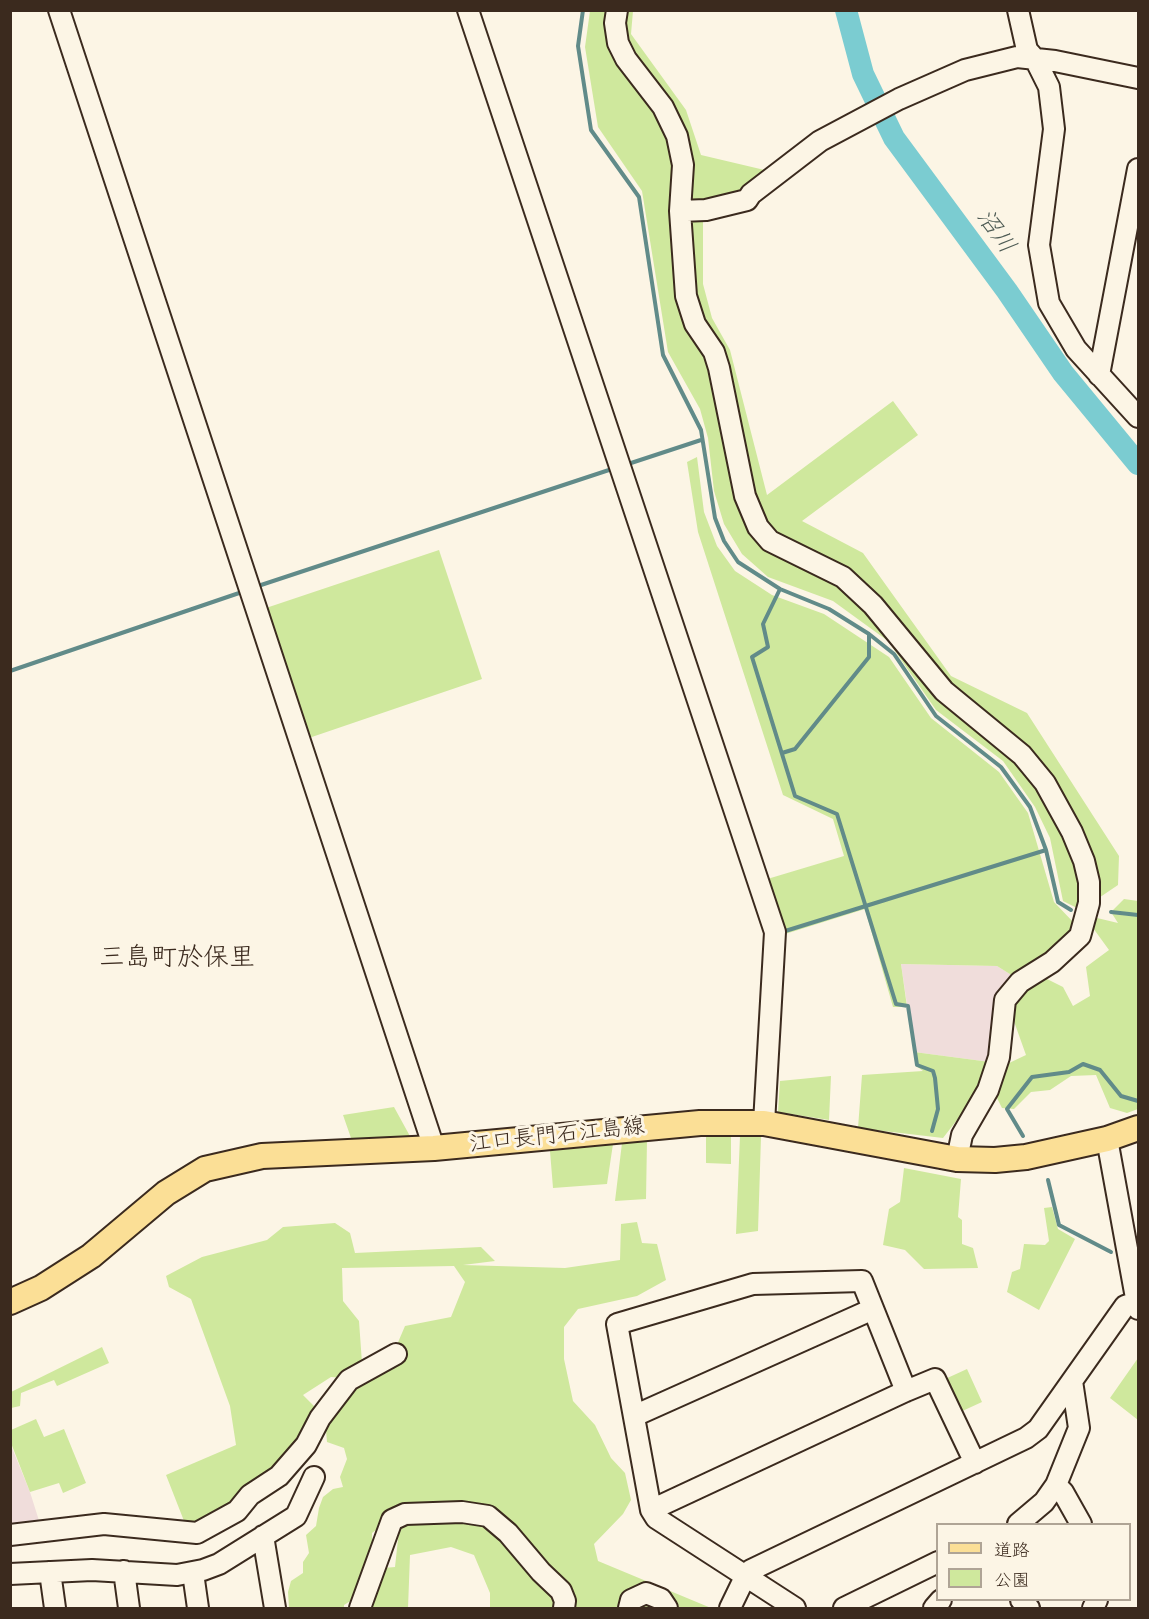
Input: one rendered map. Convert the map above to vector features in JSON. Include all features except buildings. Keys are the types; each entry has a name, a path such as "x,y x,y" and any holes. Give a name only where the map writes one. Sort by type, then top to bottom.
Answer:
{"main road":[{"name":"江口長門石江島線","path":"10,1302 41,1288 92,1256 166,1194 205,1169 262,1156 434,1148 700,1123 764,1123 957,1159 995,1161 1026,1157 1107,1139 1138,1128"}],"street":[{"path":"59,10 434,1148"},
{"path":"468,10 775,932 764,1123"},
{"path":"617,10 615,23 618,43 626,59 663,107 677,136 684,165 680,211 686,296 694,324 714,352 719,368 745,496 758,527 770,542 843,577 873,605 944,691 1022,755 1045,783 1072,832 1084,861 1089,882 1089,903 1080,936 1052,962 1020,982 1005,1000 999,1057 988,1090 962,1135 957,1159"},
{"path":"1018,10 1024,42 1049,87 1054,129 1039,244 1049,303 1076,349 1138,417"},
{"path":"680,211 706,210 747,200 751,194 820,141 899,99 965,70 1017,57 1138,78"},
{"path":"1099,375 1134,213 1138,169"},
{"path":"730,1608 745,1577 752,1570 1026,1438 1038,1429 1125,1306 1138,1306 1107,1139"},
{"path":"795,1608 656,1518 651,1510 617,1324 753,1284 862,1281 906,1391"},
{"path":"634,1416 873,1309"},
{"path":"10,1535 104,1524 197,1533 237,1511 250,1495 279,1476 306,1445 320,1418 349,1380 396,1353"},
{"path":"651,1510 935,1379 975,1463"},
{"path":"1019,1523 1044,1502 1056,1485 1079,1428 1072,1381"},
{"path":"10,1574 124,1571 177,1575 193,1573 219,1564 296,1516 314,1477"},
{"path":"1056,1485 1063,1492 1080,1523"},
{"path":"360,1608 392,1520 405,1514 462,1512 488,1516 508,1533 535,1566 561,1591 565,1601 564,1608"},
{"path":"263,1536 275,1608"},
{"path":"844,1608 936,1563"},
{"path":"124,1571 129,1608"},
{"path":"50,1572 55,1608"},
{"path":"193,1573 198,1608"},
{"path":"629,1608 631,1600 646,1593 661,1599 667,1608"}],"shaded area":[{"path":"901,964 997,966 1013,976 990,1062 914,1052"},
{"path":"10,1443 30,1492 41,1527 11,1530"}],"green space":[{"path":"590,11 633,11 631,34 686,110 701,155 773,172 703,215 703,284 712,318 730,350 767,495 893,401 918,435 802,521 863,553 951,676 1027,713 1119,856 1118,885 1081,910 1063,901 1050,838 1035,807 1003,761 936,710 888,641 833,601 768,577 742,554 724,524 714,491 708,438 700,409 668,352 642,191 598,127 585,47"},
{"path":"697,457 704,512 717,546 735,571 772,595 824,614 889,657 931,718 999,772 1028,813 1054,902 1076,925 1058,949 1013,976 997,966 901,964 907,1007 893,1007 865,909 782,935 764,880 844,856 833,819 783,795 698,532 687,462"},
{"path":"439,550 482,679 306,739 263,609"},
{"path":"1124,899 1138,901 1138,1109 1127,1113 1110,1108 1096,1075 1071,1076 1050,1090 1031,1092 1014,1109 1002,1108 995,1094 1007,1064 1026,1055 1011,1013 1017,995 1043,977 1063,987 1073,1006 1090,996 1086,967 1109,950 1093,928 1097,918 1118,923 1111,912"},
{"path":"914,1052 990,1062 974,1098 943,1138 858,1128 862,1075 923,1071 916,1066"},
{"path":"831,1076 829,1120 778,1112 780,1081"},
{"path":"394,1107 411,1138 351,1138 343,1115"},
{"path":"706,1136 731,1136 731,1164 706,1163"},
{"path":"740,1136 761,1137 758,1231 736,1234"},
{"path":"647,1140 646,1199 615,1201 622,1143"},
{"path":"613,1144 607,1184 553,1188 550,1151"},
{"path":"904,1168 961,1179 958,1217 962,1220 962,1244 973,1248 978,1268 924,1269 905,1250 883,1245 889,1209 900,1202"},
{"path":"1052,1207 1058,1229 1075,1239 1039,1310 1007,1292 1012,1272 1020,1269 1024,1244 1045,1245 1049,1241 1044,1208"},
{"path":"637,1222 642,1243 657,1244 666,1280 637,1296 578,1309 564,1327 564,1359 573,1401 595,1425 611,1458 625,1473 631,1500 623,1514 594,1544 598,1561 711,1608 490,1608 490,1593 474,1555 451,1547 410,1555 408,1608 367,1608 372,1600 372,1588 379,1575 384,1568 395,1567 400,1521 456,1515 488,1522 552,1591 562,1585 537,1564 512,1526 495,1515 464,1507 406,1509 389,1512 383,1525 372,1533 372,1549 352,1600 344,1605 344,1608 289,1608 288,1592 291,1581 303,1573 303,1562 309,1553 306,1535 316,1526 323,1497 333,1489 343,1487 340,1477 347,1459 344,1448 327,1442 326,1430 349,1387 401,1357 396,1347 405,1326 451,1317 465,1282 454,1266 342,1268 343,1301 359,1321 362,1363 346,1378 331,1377 303,1395 316,1408 302,1441 232,1508 204,1524 186,1526 166,1475 236,1445 230,1406 191,1299 169,1287 166,1276 202,1257 267,1240 283,1227 335,1223 350,1233 355,1253 481,1247 495,1261 463,1265 565,1268 620,1260 621,1224"},
{"path":"102,1347 109,1363 57,1386 54,1380 21,1393 20,1406 11,1408 11,1392"},
{"path":"1138,1358 1138,1420 1110,1398"},
{"path":"967,1369 982,1402 958,1413 943,1380"},
{"path":"36,1419 44,1437 64,1429 86,1483 63,1493 59,1483 30,1492 11,1443 11,1430"}],"waterway":[{"path":"583,10 578,46 591,130 639,197 663,355 701,430 715,518 724,541 738,562 780,589 829,609 869,634 894,654 936,716 1001,767 1030,807 1046,850 1058,902 1071,910"},
{"name":"沼川","path":"846,10 863,74 894,138 1007,291 1063,373 1138,464"},
{"path":"625,465 701,440"},
{"path":"255,587 615,468"},
{"path":"780,589 763,624 768,647 752,657 795,796 837,814 896,1004 908,1006 917,1065 933,1071 938,1109 932,1131"},
{"path":"10,671 245,591"},
{"path":"782,753 795,749 869,657 869,635"},
{"path":"782,932 1046,850"},
{"path":"1111,912 1138,915"},
{"path":"1023,1136 1007,1109 1032,1077 1069,1072 1083,1064 1100,1070 1121,1096 1138,1101"},
{"path":"1048,1180 1059,1225 1111,1252"}],"district":[{"name":"三島町於保里","path":"177,958"}]}
